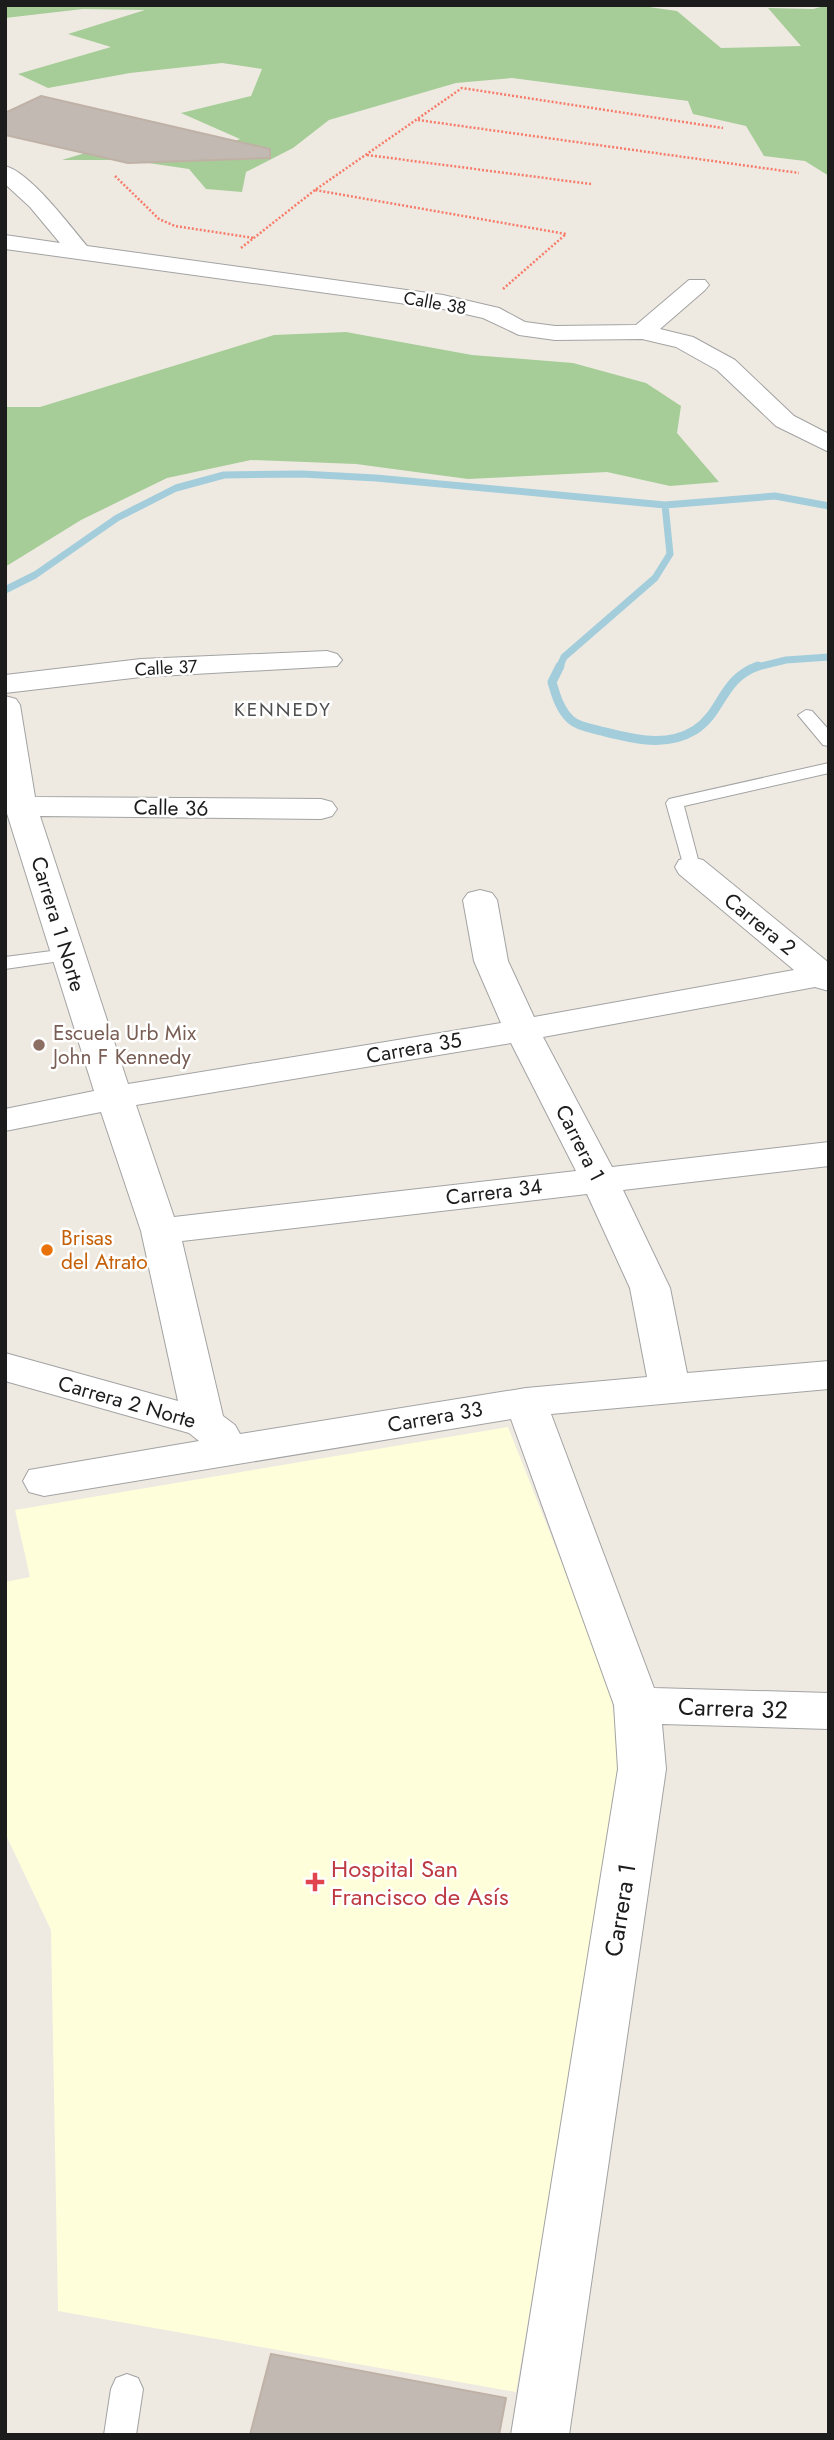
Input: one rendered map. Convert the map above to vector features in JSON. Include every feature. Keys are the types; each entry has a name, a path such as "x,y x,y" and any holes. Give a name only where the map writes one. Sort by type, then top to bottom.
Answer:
{"street":[{"path":"5,172 38,202 79,252"},
{"name":"Calle 38","path":"5,242 443,302 491,313 519,328 555,332 642,332 684,342 726,365 785,421 829,444"},
{"path":"642,332 696,285"},
{"name":"Calle 37","path":"5,684 141,668 327,660"},
{"name":"Carrera 1 Norte","path":"5,705 10,768 19,826 67,955 160,1231 204,1423"},
{"name":"Calle 36","path":"19,826 321,809"},
{"name":"Carrera 2","path":"691,867 825,978"},
{"name":"Carrera 1","path":"480,900 491,961 522,1030 600,1180 650,1288 670,1389"},
{"name":"Carrera 35","path":"5,1120 114,1098 825,978"},
{"name":"Carrera 34","path":"160,1231 829,1154"},
{"name":"Carrera 2 Norte","path":"5,1367 204,1423 242,1450"},
{"name":"Carrera 33","path":"44,1481 526,1402 829,1375"},
{"name":"Carrera 1","path":"526,1402 637,1704 642,1769 540,2435"},
{"name":"Carrera 32","path":"637,1704 829,1711"}],"lane":[{"path":"806,715 829,741"},
{"path":"691,867 675,803 829,768"},
{"path":"5,962 67,955"},
{"path":"120,2435 127,2389"}],"path":[{"path":"213,270 315,190 462,88 723,128"},
{"path":"417,120 799,173"},
{"path":"367,155 591,184"},
{"path":"114,176 159,219 175,226 254,238"},
{"path":"315,190 566,234 478,311"}],"shaded area":[{"name":"Hospital San Francisco de Asís","path":"508,1427 609,1682 622,1771 516,2392 58,2311 51,1930 5,1833 5,1582 30,1577 15,1510"}],"green space":[{"path":"5,5 635,5 677,11 721,48 801,46 768,8 813,9 829,5 829,176 805,161 764,156 746,126 693,114 688,101 512,78 456,83 329,120 293,148 246,172 242,192 206,189 189,169 128,160 62,160 95,150 216,148 240,139 181,113 251,96 262,69 222,63 130,73 48,88 18,74 111,47 68,34 145,10 83,9 5,18"},
{"path":"346,332 472,355 573,363 646,383 681,406 677,433 719,482 670,486 607,472 468,479 356,464 251,460 167,478 81,520 5,567 5,407 40,407 274,335"}],"building":[{"path":"41,96 270,149 270,158 128,163 5,135 5,113"},
{"path":"271,2354 506,2398 499,2435 250,2435"}],"waterway":[{"path":"5,590 35,575 117,518 176,488 224,475 302,474 376,478 665,505"},
{"path":"665,505 775,496 829,506"},
{"path":"559,668 564,657 655,578 670,554 665,505"},
{"path":"755,668 786,660 829,657"},
{"path":"559,668 552,682 561,707 574,722 625,737 661,740 684,736 695,730 704,723 736,679 755,668"}],"place":[{"name":"Escuela Urb Mix John F Kennedy","path":"39,1045"},
{"name":"Brisas del Atrato","path":"47,1250"},
{"name":"Hospital San Francisco de Asís","path":"315,1882"}],"district":[{"name":"KENNEDY","path":"283,709"}]}
